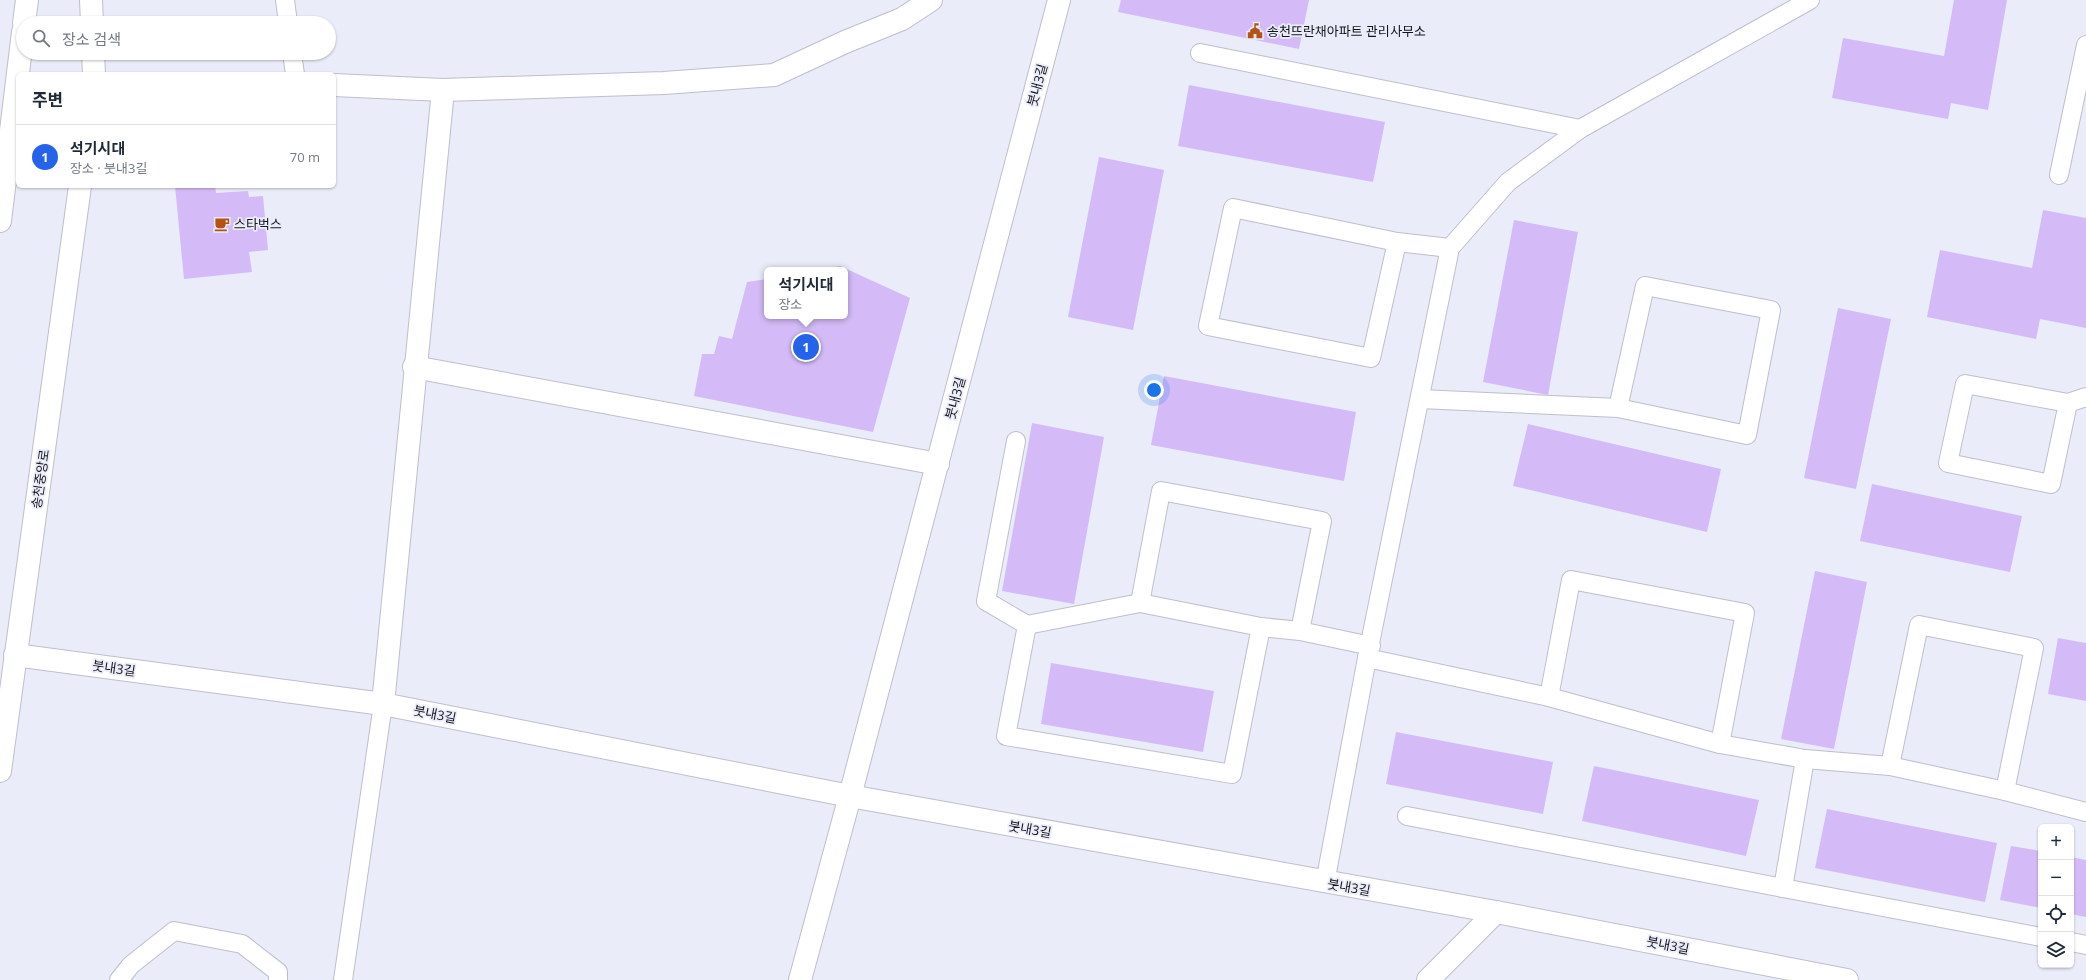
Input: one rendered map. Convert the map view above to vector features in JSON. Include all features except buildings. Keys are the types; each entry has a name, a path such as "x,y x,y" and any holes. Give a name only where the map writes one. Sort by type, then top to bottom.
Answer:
{"street":[{"path":"25,16 27,0"},
{"path":"91,0 92,16"},
{"path":"336,85 443,90 664,83 774,75 845,42 902,19 931,0"},
{"name":"붓내3길","path":"850,796 1060,0"},
{"path":"18,72 20,60"},
{"path":"93,60 94,72"},
{"path":"0,221 16,90"},
{"path":"383,704 414,367 443,90"},
{"name":"송천중앙로","path":"0,771 80,188"},
{"path":"414,367 938,464"},
{"name":"붓내3길","path":"16,655 383,704 850,796 1325,883 1496,912 1847,980"},
{"path":"800,980 850,796"},
{"path":"1428,980 1496,912"}],"lane":[{"path":"285,0 287,16"},
{"path":"1325,883 1369,652 1450,248 1508,182 1580,129 1810,0"},
{"path":"2059,175 2086,45"},
{"path":"1200,53 1580,129"},
{"path":"293,60 294,72"},
{"path":"1397,242 1370,358 1208,326 1234,208 1397,242 1450,248"},
{"path":"1420,399 1618,408 1747,436 1771,310 1645,286 1618,408"},
{"path":"2068,403 2051,484 1948,463 1965,384 2068,403 2086,397"},
{"path":"1016,441 986,601 1027,626 1140,603 1261,627 1300,631 1369,652 1549,697 1720,744 1805,759 1890,766 2005,791 2086,812"},
{"path":"1140,603 1161,491 1322,521 1300,631"},
{"path":"1549,697 1571,580 1745,613 1720,744"},
{"path":"1890,766 1919,625 2034,648 2005,791"},
{"path":"1027,626 1006,736 1232,774 1261,627"},
{"path":"343,980 383,704"},
{"path":"1782,888 1805,759"},
{"path":"1407,816 2038,936"},
{"path":"119,980 131,965 174,932 242,944 278,972 278,980"},
{"path":"2074,943 2086,945"}],"place":[{"name":"송천뜨란채아파트 관리사무소","path":"1255,31"},
{"name":"스타벅스","path":"222,224"},
{"name":"석기시대","path":"806,347"}]}
